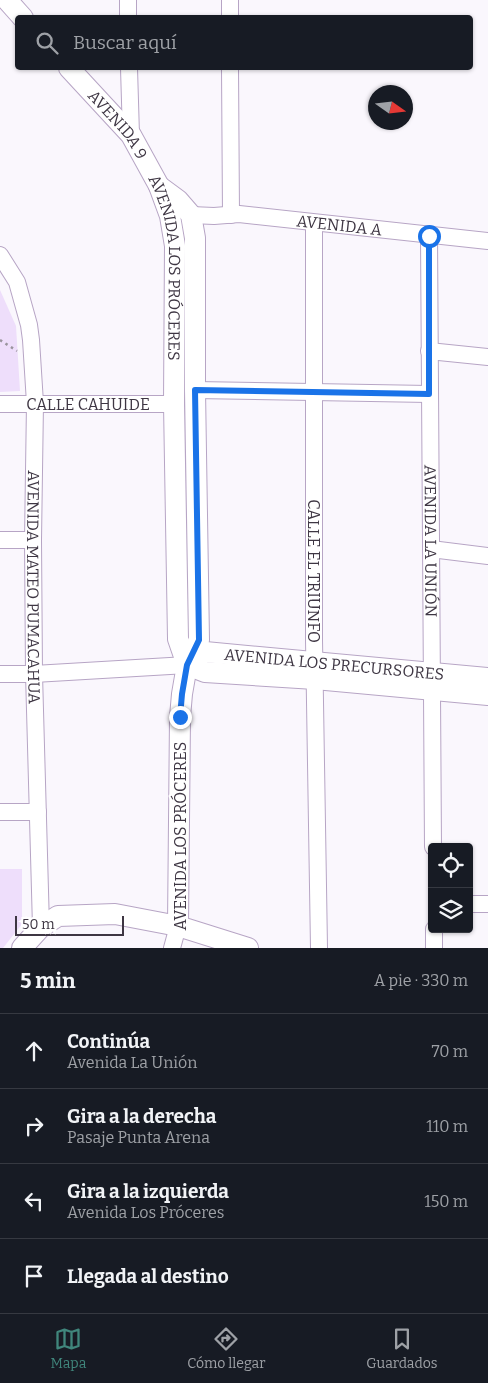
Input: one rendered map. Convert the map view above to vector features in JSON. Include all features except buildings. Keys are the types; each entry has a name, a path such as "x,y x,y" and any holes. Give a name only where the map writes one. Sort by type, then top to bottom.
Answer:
{"street":[{"path":"7,0 20,15"},
{"path":"128,0 128,15"},
{"path":"230,0 230,15"},
{"name":"AVENIDA 9","path":"71,70 131,135 159,186"},
{"path":"129,70 131,135"},
{"path":"230,70 231,215"},
{"name":"AVENIDA LOS PRÓCERES","path":"159,186 178,200 191,215 195,238 195,390 199,640 187,665 180,717 178,926 180,948"},
{"name":"AVENIDA LOS PRÓCERES","path":"159,186 170,216 174,246 174,404 178,639 187,665"},
{"name":"AVENIDA A","path":"191,215 239,214 488,241"},
{"name":"CALLE EL TRIUNFO","path":"314,223 315,670 319,948"},
{"name":"AVENIDA LA UNIÓN","path":"429,236 433,843"},
{"name":"AVENIDA MATEO PUMACAHUA","path":"0,254 17,282 29,325 35,403 34,674 41,927"},
{"path":"429,351 488,357"},
{"path":"195,390 429,394"},
{"name":"CALLE CAHUIDE","path":"0,404 174,404"},
{"path":"0,540 33,540"},
{"path":"430,548 488,556"},
{"name":"AVENIDA LOS PRECURSORES","path":"0,674 34,674 187,665 205,672 315,670 432,681 488,678"},
{"name":"AVENIDA LOS PRECURSORES","path":"432,681 488,695"},
{"path":"0,812 38,812"},
{"path":"473,904 488,904"},
{"path":"22,948 41,927 58,916 115,914 178,926 248,948"},
{"path":"172,948 178,926"},
{"path":"434,933 434,948"}],"shaded area":[{"path":"0,290 16,326 20,391 0,392"},
{"path":"0,869 22,869 22,924 3,948 0,948"}],"route":[{"path":"180,717 187,665 199,640 195,390 429,394 429,236"}]}
